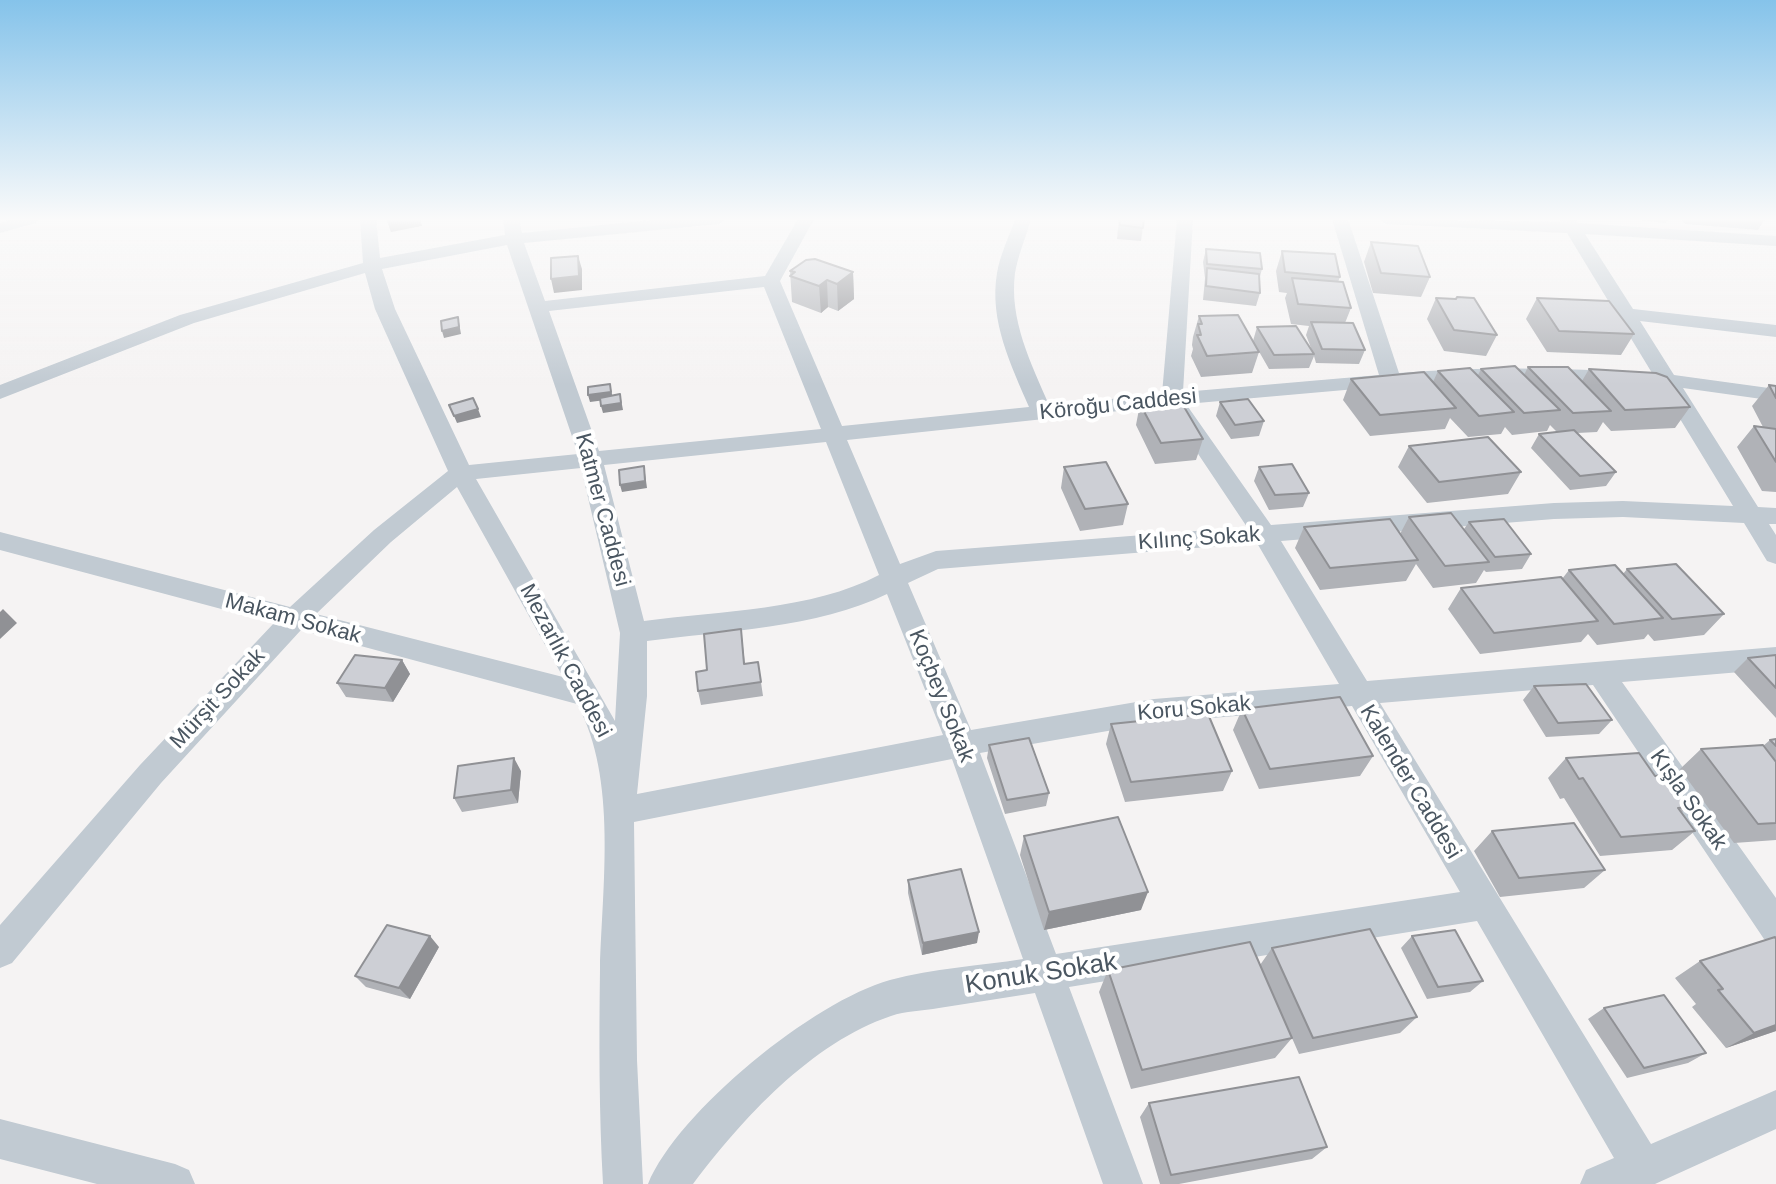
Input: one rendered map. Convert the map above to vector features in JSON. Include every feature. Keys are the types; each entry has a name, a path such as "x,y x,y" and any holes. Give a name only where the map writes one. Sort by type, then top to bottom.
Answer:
{"street":[{"path":"0,393 126,340 348,274"},
{"name":"Mezarlık Caddesi","path":"374,274 385,309 461,473 587,695 611,749 619,811 619,1121 623,1184"},
{"name":"Katmer Caddesi","path":"527,274 590,457 634,633 633,696 619,811"},
{"path":"538,307 771,281 775,274"},
{"path":"1006,274 1006,315 1010,337 1042,413"},
{"path":"1172,399 1181,274"},
{"path":"1358,274 1391,380"},
{"path":"1602,274 1776,555"},
{"name":"Koçbey Sokak","path":"771,281 962,745 1123,1184"},
{"path":"1627,314 1776,331"},
{"name":"Köroğu Caddesi","path":"461,473 590,457 1172,399 1507,372 1668,380 1776,395"},
{"name":"Kalender Caddesi","path":"1172,399 1265,535 1643,1169"},
{"name":"Mürşit Sokak","path":"0,951 211,704 295,619 418,504 461,473"},
{"name":"Kılınç Sokak","path":"634,633 806,609 849,599 880,588 910,567 936,560 1065,547 1265,535 1554,511 1623,509 1776,516"},
{"name":"Makam Sokak","path":"0,541 587,695"},
{"name":"Koru Sokak","path":"619,811 1082,721 1154,711 1776,658"},
{"name":"Kışla Sokak","path":"1600,673 1776,927"},
{"name":"Konuk Sokak","path":"668,1184 705,1134 774,1065 848,1015 890,998 1483,904"},
{"path":"1600,1184 1643,1169 1776,1109"},
{"path":"0,1139 175,1184"}],"building":[{"path":"551,274 579,274 579,276 551,279"},
{"path":"850,274 837,284 827,280 819,286 790,276"},
{"path":"1207,274 1259,274 1260,293 1206,286"},
{"path":"1310,274 1339,274 1340,277"},
{"path":"1396,274 1429,274 1430,277"},
{"path":"1292,278 1343,282 1351,308 1298,304"},
{"path":"1436,298 1474,298 1497,335 1454,330"},
{"path":"1537,298 1609,301 1634,334 1559,331"},
{"path":"1238,315 1259,352 1207,356 1197,335 1201,335 1199,316"},
{"path":"458,317 459,327 442,331 441,321"},
{"path":"1311,322 1353,323 1365,350 1322,349"},
{"path":"1296,326 1314,354 1274,355 1257,327"},
{"path":"1515,366 1560,410 1524,413 1481,369"},
{"path":"1528,367 1568,367 1611,411 1573,413"},
{"path":"1470,368 1514,412 1479,416 1438,371"},
{"path":"1589,369 1656,373 1667,377 1690,407 1625,410"},
{"path":"1424,372 1456,408 1380,415 1351,379"},
{"path":"610,384 611,392 588,395 588,387"},
{"path":"1769,385 1776,386 1776,398"},
{"path":"620,394 621,403 601,406 600,398"},
{"path":"473,398 478,409 454,416 449,405"},
{"path":"1248,399 1264,421 1235,425 1220,402"},
{"path":"1180,400 1203,439 1161,443 1140,404"},
{"path":"1754,426 1776,429 1776,462"},
{"path":"1574,430 1616,472 1580,476 1539,434"},
{"path":"1488,437 1521,472 1439,482 1409,446"},
{"path":"1106,462 1128,504 1085,509 1064,467"},
{"path":"1292,464 1309,493 1275,495 1259,467"},
{"path":"644,466 645,481 620,485 619,470"},
{"path":"1451,513 1489,562 1445,566 1409,517"},
{"path":"1390,519 1418,560 1330,568 1304,527"},
{"path":"1504,519 1531,554 1495,557 1469,522"},
{"path":"1676,564 1724,614 1672,619 1627,569"},
{"path":"1615,565 1663,618 1614,624 1569,570"},
{"path":"1561,577 1598,621 1494,633 1461,588"},
{"path":"741,629 744,664 758,662 761,682 698,691 696,672 707,670 704,634"},
{"path":"355,655 402,660 385,688 337,683"},
{"path":"1776,655 1776,688 1748,658"},
{"path":"1586,684 1612,720 1558,723 1534,686"},
{"path":"1340,697 1373,756 1270,769 1242,709"},
{"path":"1208,714 1232,771 1131,782 1111,724"},
{"path":"1029,738 1049,793 1007,800 989,745"},
{"path":"1763,745 1776,762 1776,823 1758,824 1701,749"},
{"path":"1639,753 1655,776 1665,775 1688,807 1678,808 1695,831 1621,837 1583,778 1579,779 1566,758"},
{"path":"514,758 511,790 454,798 458,766"},
{"path":"1118,817 1148,892 1049,912 1024,836"},
{"path":"1574,823 1605,870 1519,878 1492,831"},
{"path":"961,869 979,932 923,943 908,880"},
{"path":"387,925 430,936 399,988 355,976"},
{"path":"1370,929 1417,1017 1313,1038 1272,948"},
{"path":"1455,930 1483,981 1438,987 1412,936"},
{"path":"1775,937 1776,1025 1754,1033 1718,990 1723,989 1700,961"},
{"path":"1250,942 1292,1038 1142,1070 1108,970"},
{"path":"1664,995 1706,1053 1644,1068 1604,1008"},
{"path":"1299,1077 1327,1147 1171,1175 1149,1103"}]}
